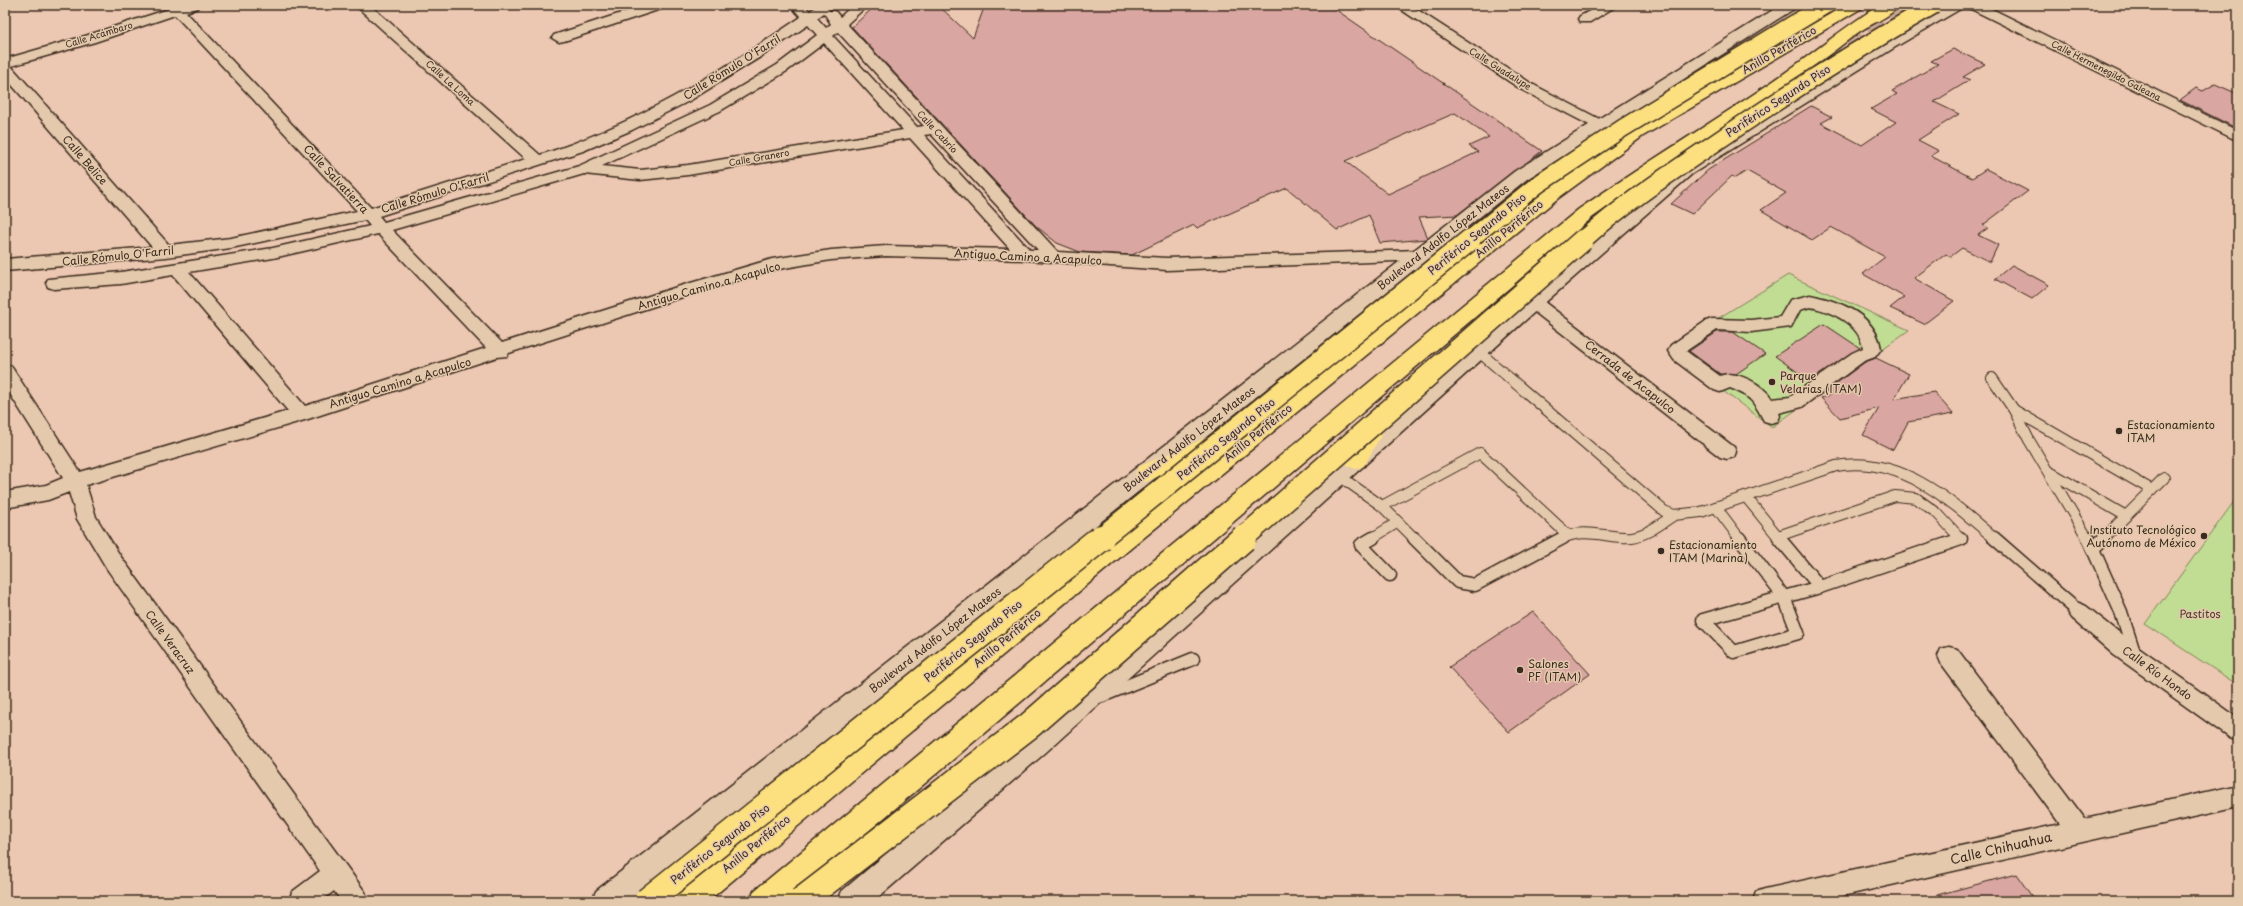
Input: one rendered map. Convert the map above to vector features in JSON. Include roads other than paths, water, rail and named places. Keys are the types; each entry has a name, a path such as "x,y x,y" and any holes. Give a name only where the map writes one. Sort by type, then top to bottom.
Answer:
{"highway":[{"name":"Periférico Segundo Piso","path":"647,901 1309,372 1537,185 1623,128 1825,5"},
{"name":"Anillo Periférico","path":"686,901 1551,195 1637,132 1857,5"},
{"name":"Anillo Periférico","path":"764,901 1586,213 1670,155 1742,110 1799,71 1854,28 1891,5"},
{"name":"Periférico Segundo Piso","path":"801,901 1030,725 1608,218 1688,159 1876,37 1934,5"},
{"path":"1799,71 1825,56"},
{"path":"1637,132 1661,111"},
{"path":"1356,460 1417,354"},
{"path":"1146,473 1289,408"}],"main road":[{"path":"852,901 1080,705 1533,302 1686,170 1891,43 1957,5"},
{"name":"Boulevard Adolfo López Mateos","path":"606,901 1522,175 1602,126 1783,7"}],"street":[{"name":"Calle Acámbaro","path":"5,63 90,39 176,8 193,5"},
{"name":"Calle La Loma","path":"362,5 537,161"},
{"path":"559,38 659,5"},
{"name":"Calle Cabrío","path":"796,5 1024,255"},
{"path":"838,25 861,5"},
{"name":"Calle Guadalupe","path":"1402,5 1527,87 1602,126"},
{"path":"1585,19 1611,5"},
{"name":"Calle Hermenegildo Galeana","path":"1974,5 2238,137"},
{"name":"Calle Rómulo O'Farril","path":"5,265 166,252 232,243 369,214 537,161 578,148 627,127 686,97 765,48 824,6"},
{"name":"Calle Cabrío","path":"824,6 838,25 1054,257"},
{"name":"Calle Salvatierra","path":"176,8 382,229 501,352"},
{"name":"Calle Rómulo O'Farril","path":"54,283 121,278 273,253 382,229 584,169 715,108 782,68 838,25"},
{"name":"Calle Belice","path":"5,68 166,252"},
{"name":"Calle Granero","path":"584,169 647,174 688,170 934,129"},
{"name":"Antiguo Camino a Acapulco","path":"5,513 48,492 75,481 301,414 501,352 684,291 779,264 831,255 886,251 1024,255 1167,264 1420,255"},
{"path":"177,269 301,414"},
{"path":"1807,301 1818,302 1846,314 1870,338 1872,349 1868,353 1858,357 1808,395 1791,405 1769,411 1760,396 1750,388 1728,380 1720,385 1680,356 1676,351 1677,349 1708,328 1717,324 1750,326 1785,323 1790,317 1792,308 1797,304 1807,301"},
{"name":"Cerrada de Acapulco","path":"1533,302 1727,452"},
{"name":"Calle Veracruz","path":"5,371 75,481 87,519 114,563 356,901"},
{"name":"Antiguo Camino a Acapulco","path":"5,500 48,492"},
{"name":"Calle Río Hondo","path":"2079,612 2136,658 2238,731"},
{"path":"1949,656 2079,830"},
{"name":"Calle Chihuahua","path":"1765,901 2079,830 2238,796"},
{"path":"300,901 336,874"}],"lane":[{"path":"1478,351 1664,511 1674,514 1701,512 1836,466 1853,463 1891,468 1915,478 1964,512 2079,612"},
{"path":"1992,378 2014,410 2094,548 2121,612 2136,658"},
{"path":"2014,410 2152,490"},
{"path":"1382,506 1480,453 1568,535"},
{"path":"2048,470 2126,516"},
{"path":"1338,475 1382,506 1458,582 1475,585 1568,535 1595,533 1633,538 1654,528 1674,514"},
{"path":"2094,548 2164,478"},
{"path":"1716,507 1784,596 1798,633 1734,652 1703,620 1784,596 1820,588 1960,539 1937,513 1916,498 1895,496 1778,536"},
{"path":"1746,497 1820,588"},
{"path":"1390,575 1361,545 1398,522"},
{"path":"1080,705 1193,659"}],"tunnel":[{"path":"1753,58 1843,5"},
{"path":"1825,56 1912,5"}],"place":[{"name":"Parque Velarias (ITAM)","path":"1772,382"},
{"name":"Estacionamiento ITAM","path":"2119,431"},
{"name":"Instituto Tecnológico Autónomo de México","path":"2204,536"},
{"name":"Estacionamiento ITAM (Marina)","path":"1661,551"},
{"name":"Salones PF (ITAM)","path":"1520,670"}],"park label":[{"name":"Pastitos","path":"2200,614"}]}
